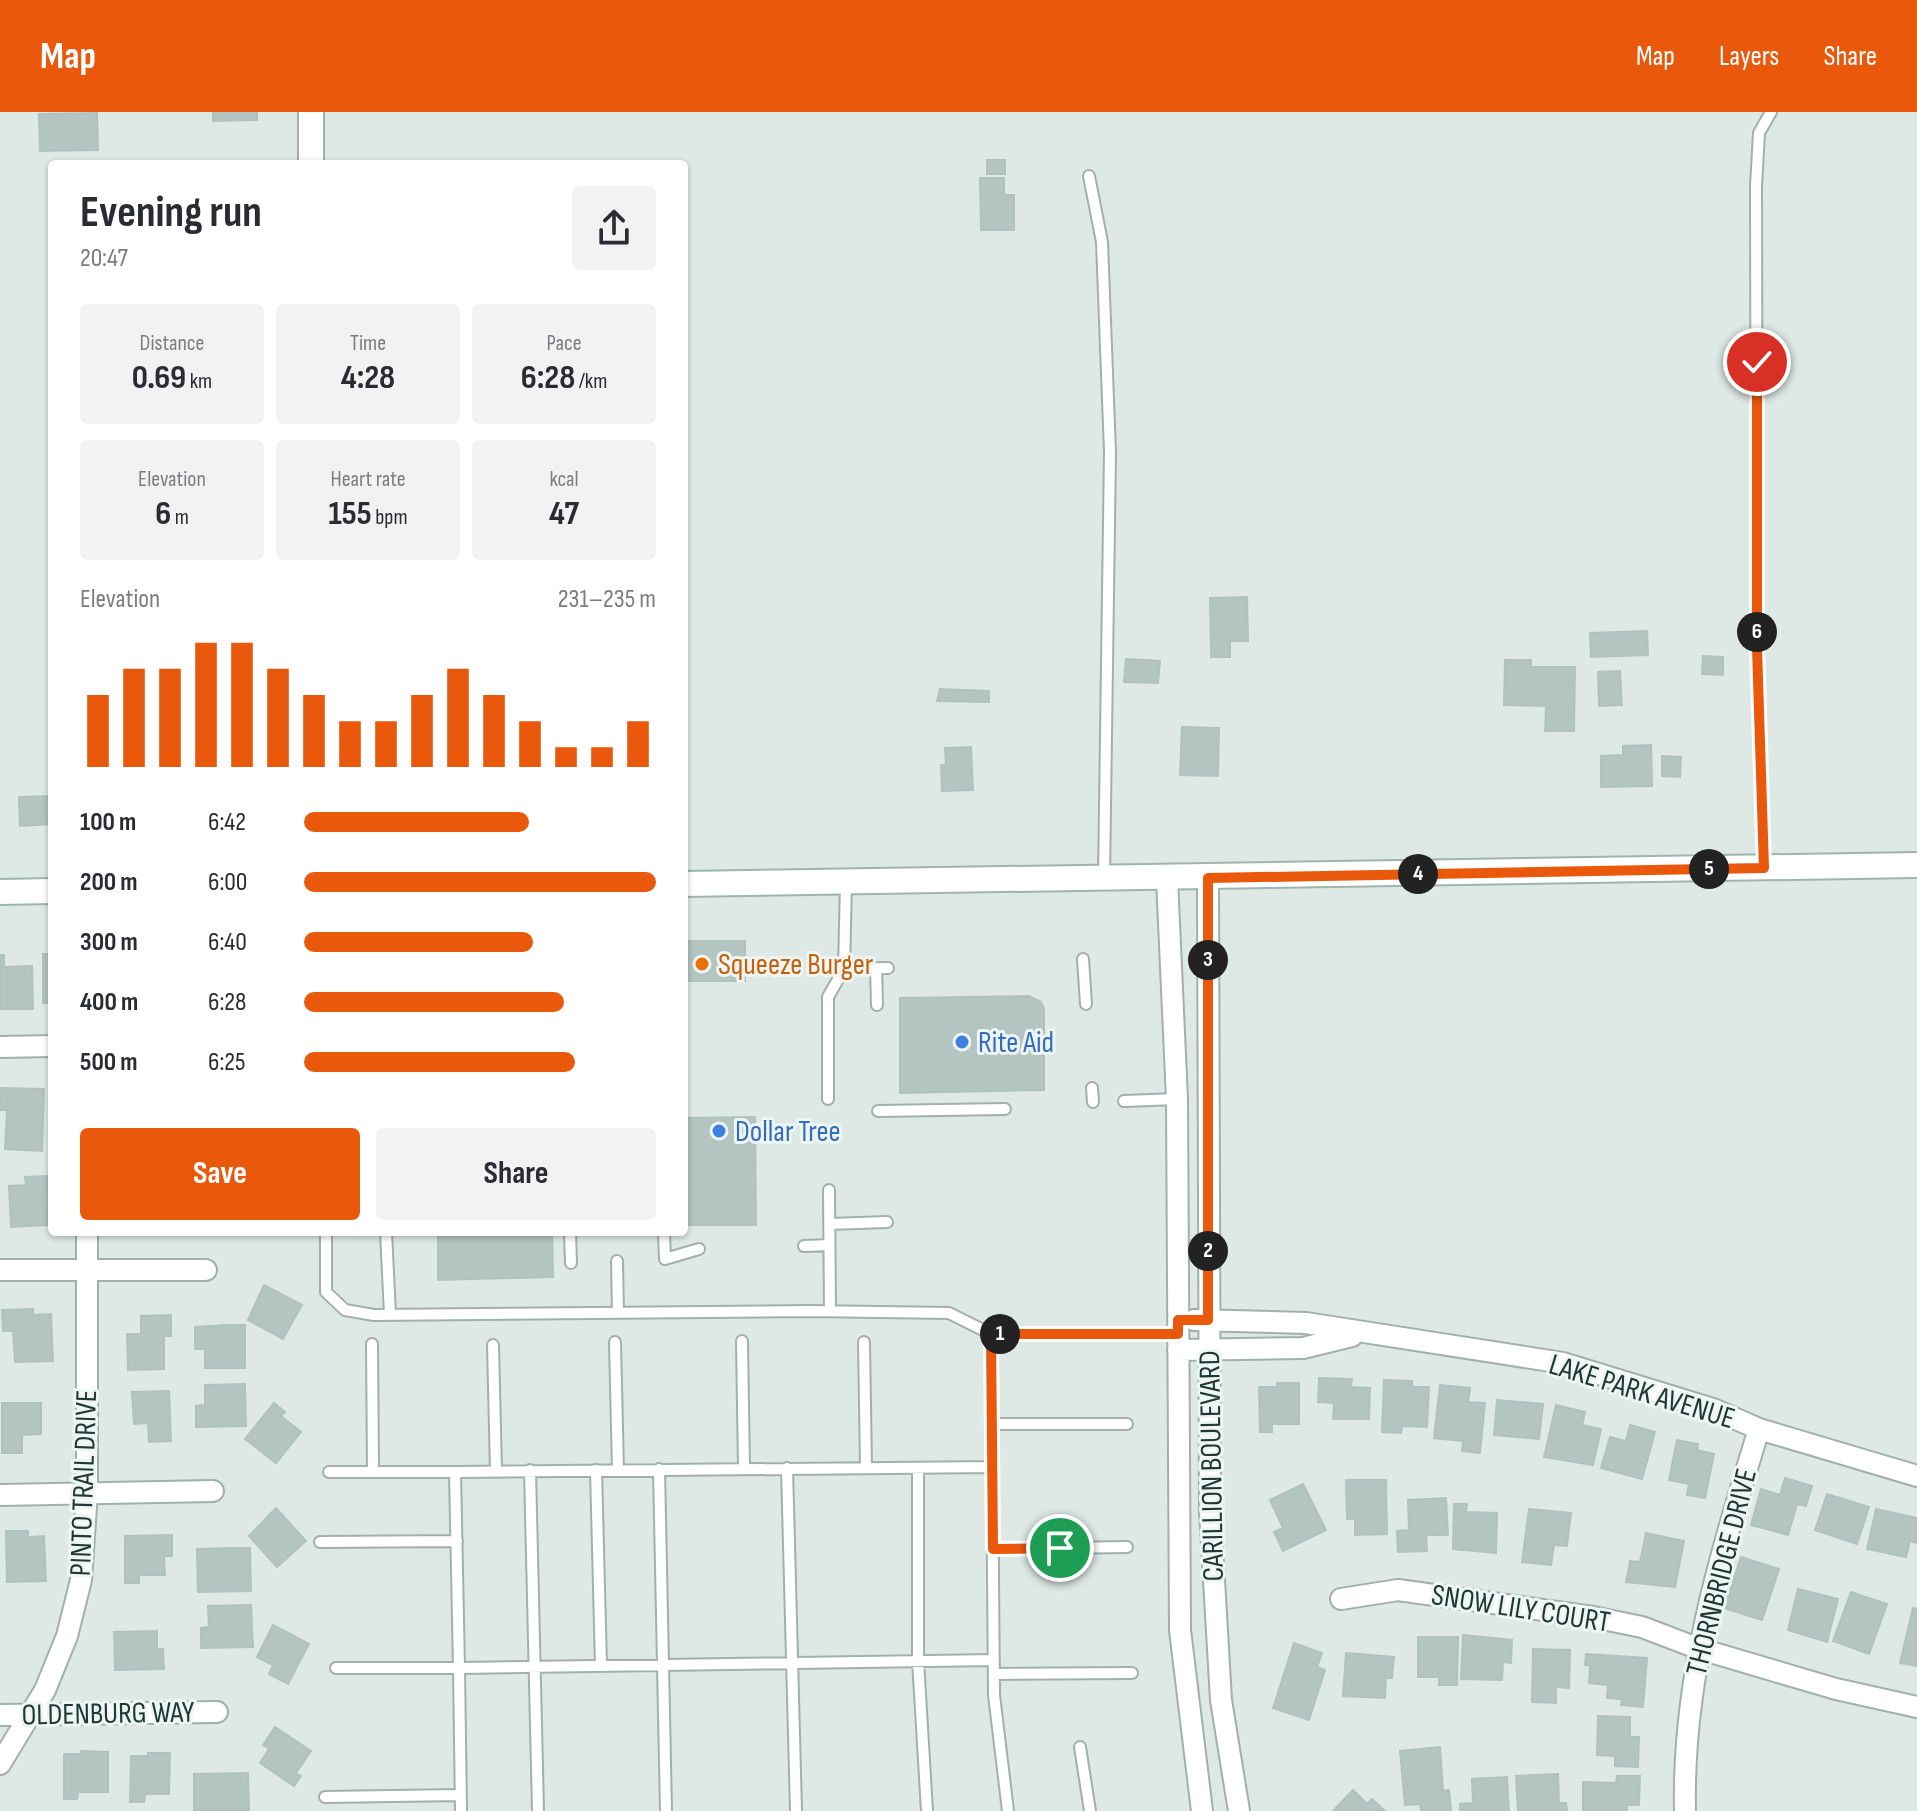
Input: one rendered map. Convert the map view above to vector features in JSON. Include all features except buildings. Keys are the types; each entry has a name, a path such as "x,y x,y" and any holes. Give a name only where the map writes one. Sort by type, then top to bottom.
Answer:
{"main road":[{"path":"311,112 311,160"},
{"path":"688,884 1104,880 1917,865"},
{"path":"0,892 48,891"}],"street":[{"name":"CARILLION BOULEVARD","path":"1208,878 1208,1350 1215,1633 1221,1700 1239,1811"},
{"name":"CARILLION BOULEVARD","path":"1167,879 1177,1099 1180,1630 1202,1811"},
{"path":"0,1047 48,1046"},
{"name":"PINTO TRAIL DRIVE","path":"0,1764 32,1714 57,1663 75,1608 86,1544 87,1236"},
{"path":"0,1270 206,1270"},
{"name":"LAKE PARK AVENUE","path":"1178,1335 1208,1320 1306,1323 1360,1334 1470,1347 1563,1363 1713,1409 1759,1429 1917,1476"},
{"name":"LAKE PARK AVENUE","path":"1178,1335 1208,1350 1303,1348 1360,1334"},
{"name":"THORNBRIDGE DRIVE","path":"1685,1811 1686,1743 1697,1648 1717,1566 1759,1429"},
{"path":"0,1495 213,1491"},
{"name":"SNOW LILY COURT","path":"1341,1599 1398,1590 1518,1605 1642,1627 1697,1648 1836,1689 1917,1707"},
{"name":"OLDENBURG WAY","path":"0,1715 217,1712"}],"lane":[{"path":"1764,868 1757,648 1756,186 1759,133 1771,112"},
{"path":"1089,176 1102,242 1110,452 1104,880"},
{"path":"828,1099 828,997 844,969 846,882"},
{"path":"1083,959 1086,1004"},
{"path":"844,969 882,968 877,1005"},
{"path":"815,1016 828,1016"},
{"path":"815,1073 828,1073"},
{"path":"1092,1088 1093,1102"},
{"path":"1124,1101 1177,1099"},
{"path":"878,1111 1005,1109"},
{"path":"829,1190 830,1311"},
{"path":"829,1224 887,1222"},
{"path":"326,1236 326,1292 345,1310 390,1315 830,1311 949,1313 991,1334 1178,1335"},
{"path":"386,1236 390,1315"},
{"path":"570,1236 571,1263"},
{"path":"664,1236 665,1259 699,1249"},
{"path":"804,1246 829,1245"},
{"path":"617,1261 618,1313"},
{"path":"991,1334 994,1674 1008,1811"},
{"path":"742,1341 744,1469"},
{"path":"615,1342 618,1470"},
{"path":"864,1342 866,1468"},
{"path":"372,1344 373,1472"},
{"path":"493,1345 496,1471"},
{"path":"992,1424 1127,1424"},
{"path":"329,1472 992,1467"},
{"path":"787,1468 796,1811"},
{"path":"918,1468 918,1660 927,1811"},
{"path":"659,1469 666,1811"},
{"path":"530,1470 538,1811"},
{"path":"596,1470 601,1666"},
{"path":"455,1472 461,1811"},
{"path":"320,1542 457,1541"},
{"path":"993,1549 1127,1547"},
{"path":"336,1668 994,1660"},
{"path":"994,1674 1132,1673"},
{"path":"1080,1747 1090,1811"},
{"path":"325,1797 460,1795"}],"place":[{"name":"Squeeze Burger","path":"702,964"},
{"name":"Rite Aid","path":"962,1042"},
{"name":"Dollar Tree","path":"719,1131"}],"route":[{"path":"1060,1548 993,1549 991,1334 1178,1334 1178,1320 1208,1320 1208,878 1764,868 1757,648 1757,362"}]}
